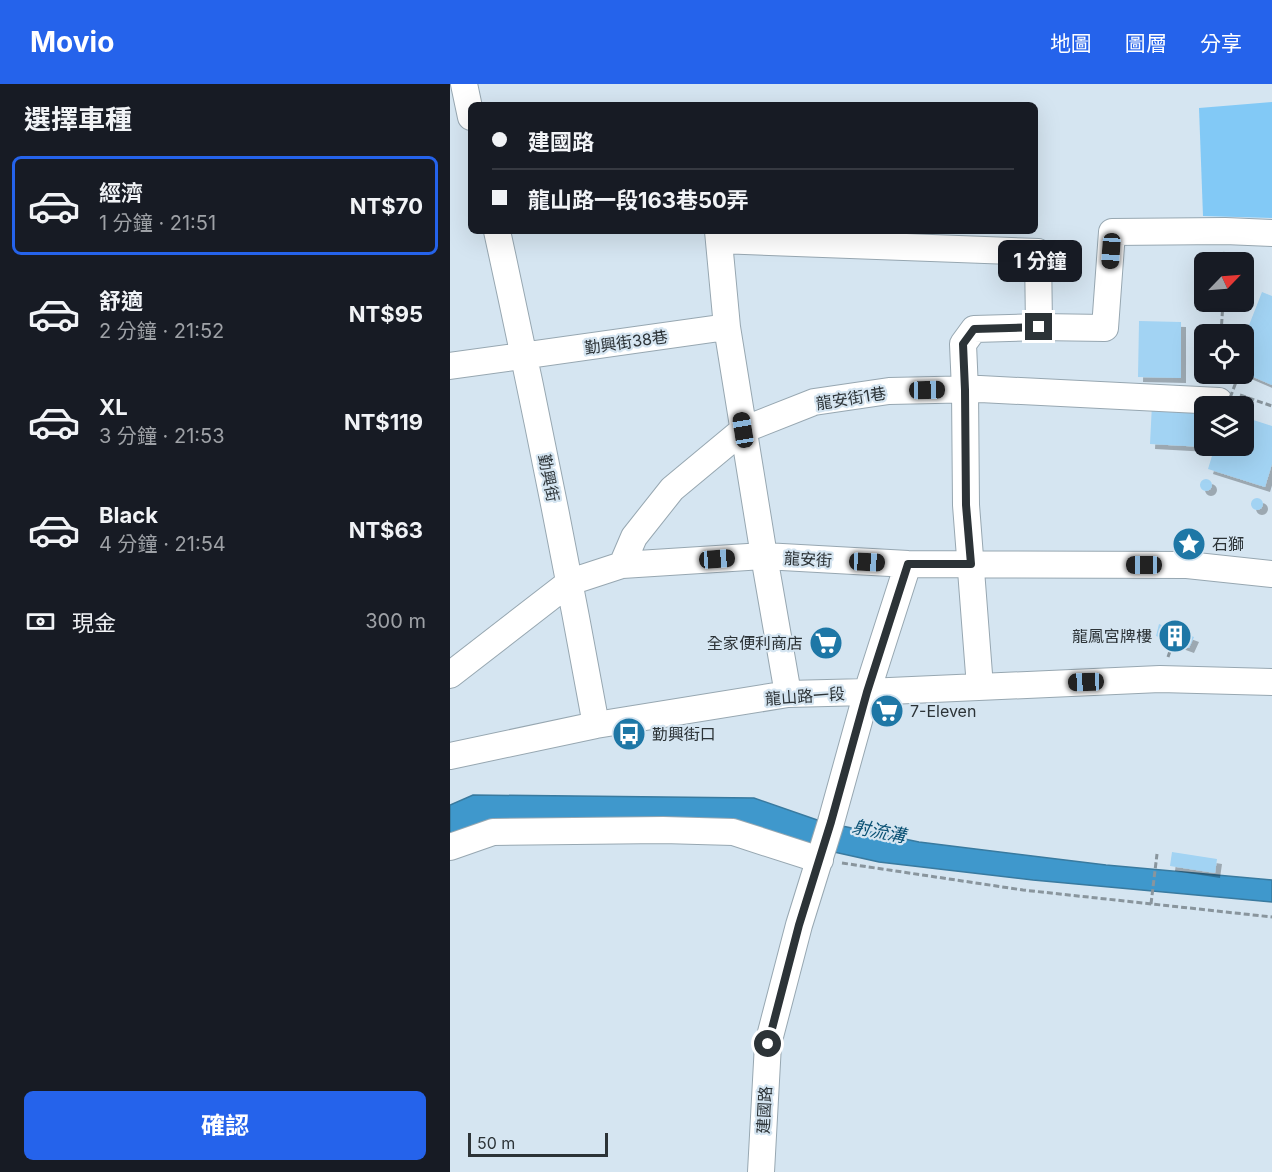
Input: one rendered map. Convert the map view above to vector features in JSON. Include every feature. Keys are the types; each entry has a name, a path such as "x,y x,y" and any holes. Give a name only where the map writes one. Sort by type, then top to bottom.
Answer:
{"street":[{"path":"464,84 468,103"},
{"path":"980,687 966,505 963,344 974,329 1105,328 1112,232 1272,233"},
{"name":"勤興街","path":"497,234 525,356 596,725"},
{"path":"788,694 727,327 718,236 1038,252 1039,327"},
{"name":"勤興街38巷","path":"450,366 727,327"},
{"name":"龍安街1巷","path":"622,565 634,537 672,489 743,430 814,402 889,391 992,390 1194,402"},
{"name":"龍安街","path":"450,675 570,582 622,565 764,556 908,564 1190,565 1272,574"},
{"name":"建國路","path":"761,1172 768,1044 799,925 831,822 867,692 908,564"},
{"name":"龍山路一段","path":"450,756 596,725 788,694 1160,679 1272,682"},
{"path":"450,847 493,832 663,830 733,832 820,857"}],"path":[{"path":"1254,400 1272,406"},
{"path":"1160,679 1177,631"},
{"path":"1151,904 1157,854"},
{"path":"820,857 1023,890 1272,917"}],"shaded area":[{"path":"1272,102 1272,218 1203,216 1199,108"},
{"path":"473,795 754,798 823,822 919,842 1106,865 1272,880 1272,902 1033,880 879,862 708,824 450,839 450,805"}],"building":[{"path":"1262,292 1272,296 1272,385 1254,377 1254,324 1249,324"},
{"path":"1139,321 1181,322 1181,378 1138,377"},
{"path":"1152,404 1194,406 1194,446 1150,444"},
{"path":"1254,420 1272,426 1272,464 1265,487 1208,469 1212,456 1254,456"},
{"path":"1208,479 1212,485 1208,491 1204,491 1200,483"},
{"path":"1259,498 1263,504 1259,510 1255,510 1251,502"},
{"name":"龍鳳宮牌樓","path":"1159,624 1194,637 1189,648 1156,636"},
{"path":"1172,852 1217,859 1215,873 1170,866"}],"place":[{"name":"石獅","path":"1189,544"},
{"name":"龍鳳宮牌樓","path":"1175,636"},
{"name":"全家便利商店","path":"826,643"},
{"name":"7-Eleven","path":"887,711"},
{"name":"勤興街口","path":"629,734"}],"route":[{"path":"768,1044 799,925 831,822 867,692 908,564 971,564 966,505 963,344 974,329 1039,327"}],"water label":[{"name":"射流溝","path":"879,831"}]}
